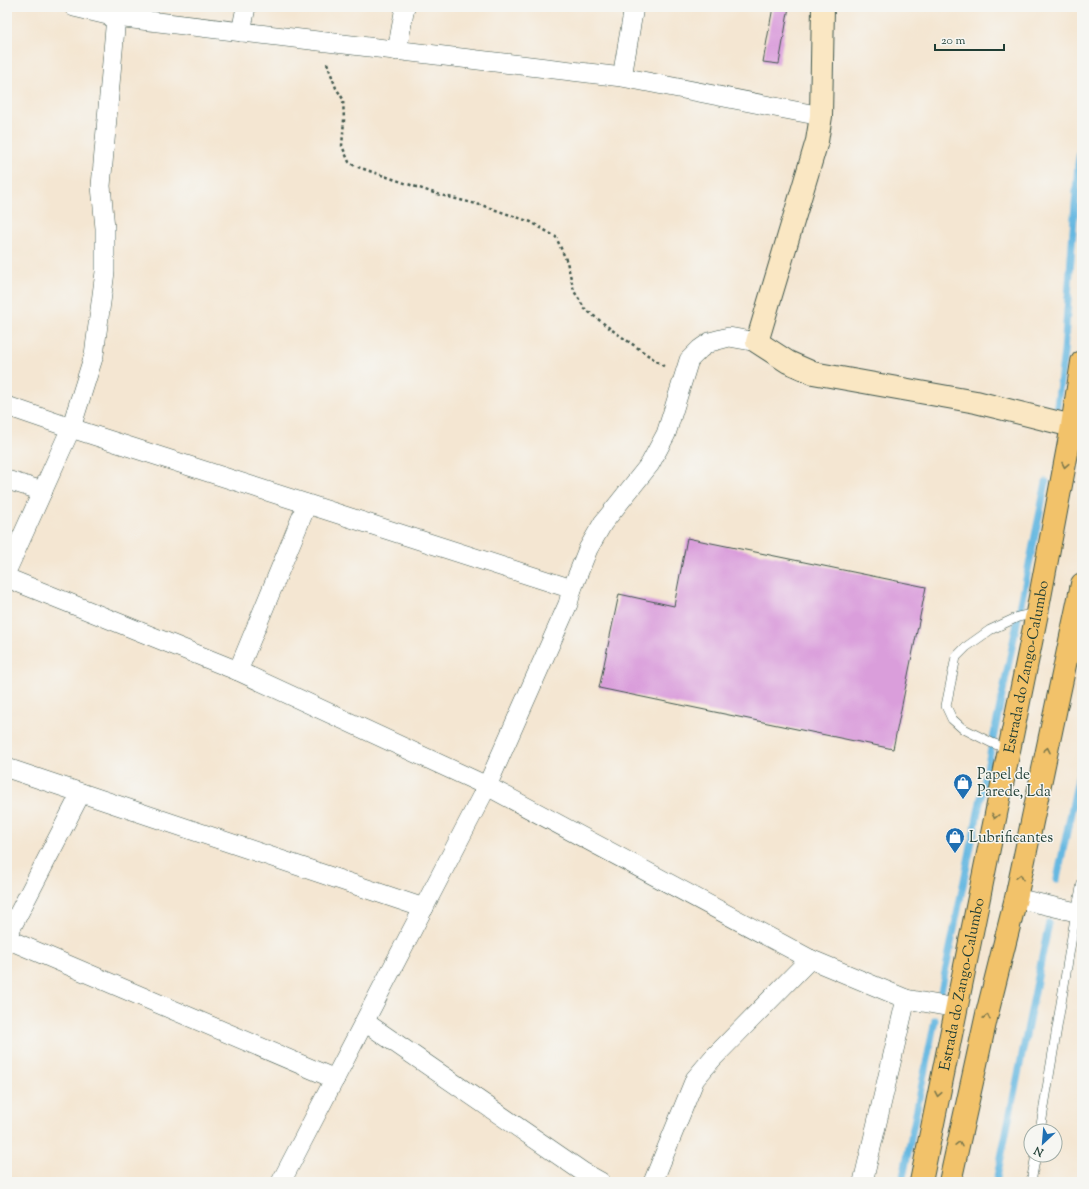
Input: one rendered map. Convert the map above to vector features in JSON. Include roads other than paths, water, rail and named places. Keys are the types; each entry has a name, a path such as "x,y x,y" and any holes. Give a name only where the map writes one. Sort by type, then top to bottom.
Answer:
{"main road":[{"name":"Estrada do Zango-Calumbo","path":"921,1182 943,1006 1009,749 1037,613 1072,426 1082,362"},
{"path":"950,1182 1016,898 1082,584"}],"street":[{"path":"241,32 246,7"},
{"path":"397,51 405,7"},
{"path":"622,77 634,7"},
{"path":"757,342 817,141 821,116 823,7"},
{"path":"79,8 116,17 622,77 821,116"},
{"path":"7,570 71,428 94,355 105,272 105,228 101,186 116,17"},
{"path":"281,1182 487,786 568,604 572,589 588,549 603,523 650,464 666,434 689,360 700,349 710,342 729,337 757,342 788,362 813,372 976,402 1072,426"},
{"path":"7,406 71,428 572,589"},
{"path":"7,480 43,491"},
{"path":"238,671 307,504"},
{"path":"7,578 238,671 487,786 810,959 906,999 943,1006"},
{"path":"7,768 424,908"},
{"path":"81,793 7,937 335,1078"},
{"path":"1016,898 1076,912"},
{"path":"653,1182 695,1079 712,1059 810,959"},
{"path":"863,1182 906,999"},
{"path":"365,1022 583,1172 601,1182"}],"lane":[{"path":"1009,749 992,743 962,728 952,720 946,706 956,657 966,647 990,630 1018,617 1037,613"},
{"path":"1041,1123 1082,883"},
{"path":"1031,1182 1035,1163"}],"waterway":[{"path":"1057,406 1064,352 1078,164 1082,141"},
{"path":"941,992 1046,482"},
{"path":"1057,879 1082,760"},
{"path":"996,1182 1049,923"},
{"path":"902,1182 935,1020"}],"place":[{"name":"Papel de Parede, Lda","path":"963,800"},
{"name":"Lubrificantes","path":"955,854"}]}
